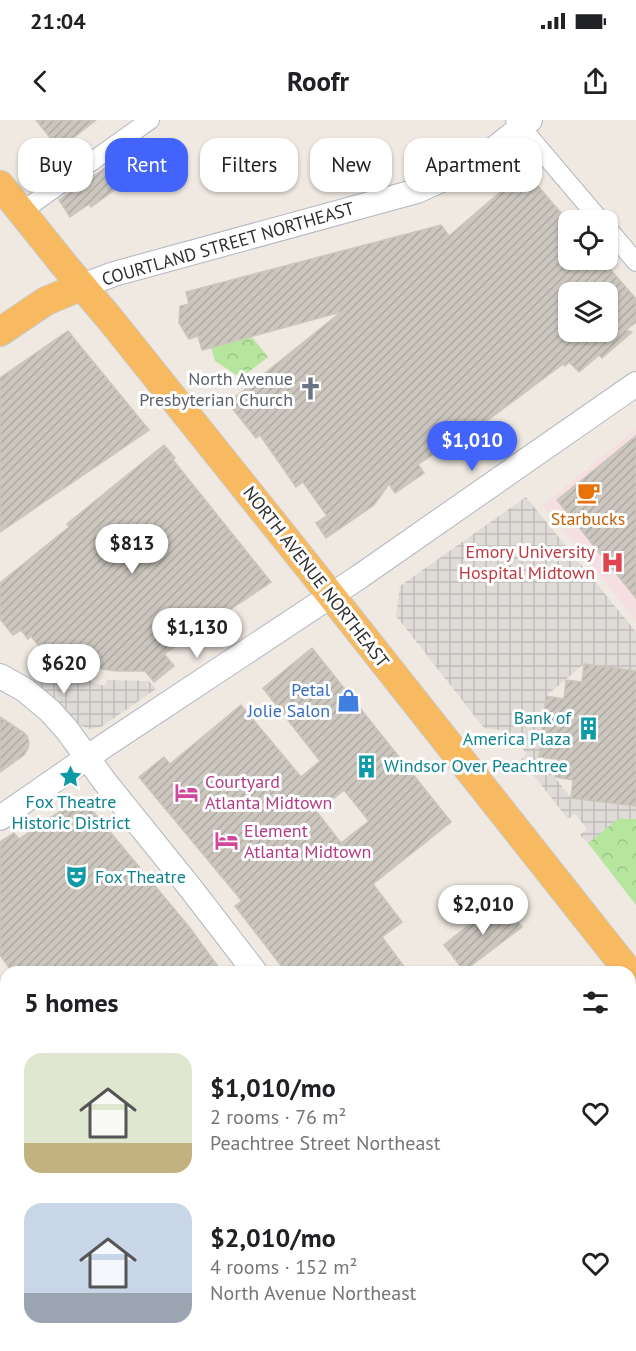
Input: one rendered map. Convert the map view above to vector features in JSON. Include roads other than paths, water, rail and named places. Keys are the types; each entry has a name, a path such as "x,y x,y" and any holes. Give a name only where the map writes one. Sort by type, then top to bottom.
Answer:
{"highway":[{"name":"NORTH AVENUE NORTHEAST","path":"0,185 152,370 625,966"},
{"path":"0,332 46,301 82,286"}],"main road":[{"name":"COURTLAND STREET NORTHEAST","path":"82,286 114,274 417,191 474,165 522,122"},
{"path":"0,818 331,595 636,384"},
{"path":"0,676 25,690 50,711 67,730 105,782 250,966"}],"street":[{"path":"21,212 150,120"},
{"path":"522,122 592,210"},
{"path":"618,241 636,262"}],"place":[{"name":"North Avenue Presbyterian Church","path":"311,389"},
{"name":"Starbucks","path":"588,493"},
{"name":"Emory University Hospital Midtown","path":"613,562"},
{"name":"Petal Jolie Salon","path":"348,700"},
{"name":"Bank of America Plaza","path":"589,728"},
{"name":"Windsor Over Peachtree","path":"366,766"},
{"name":"Fox Theatre Historic District","path":"71,776"},
{"name":"Courtyard Atlanta Midtown","path":"187,792"},
{"name":"Element Atlanta Midtown","path":"226,841"},
{"name":"Fox Theatre","path":"77,877"}]}
